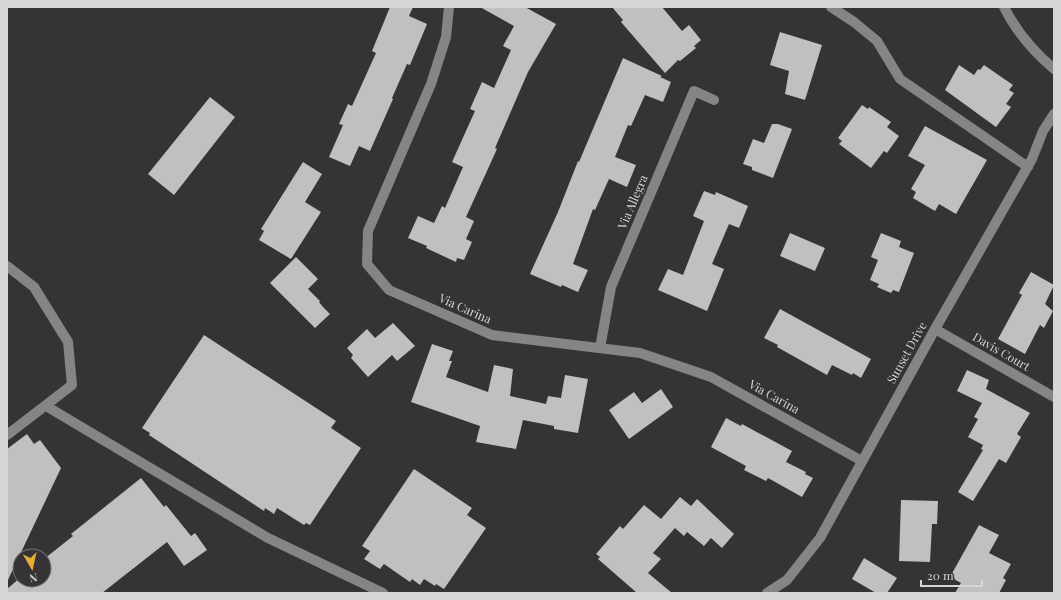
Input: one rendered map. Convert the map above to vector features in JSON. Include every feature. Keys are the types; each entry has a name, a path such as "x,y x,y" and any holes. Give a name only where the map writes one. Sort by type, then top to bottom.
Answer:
{"street":[{"name":"Via Carina","path":"450,7 446,37 431,84 368,231 367,264 389,290 492,335 640,353 711,377 862,461"},
{"path":"832,7 854,22 877,41 900,79 1028,167"},
{"path":"1004,7 1013,26 1045,62 1054,69"},
{"name":"Via Allegra","path":"600,348 611,287 694,91 714,100"},
{"name":"Sunset Drive","path":"767,593 787,580 820,538 935,328 1028,167 1043,131 1054,114"},
{"path":"7,266 34,287 68,342 72,385 7,435"},
{"name":"Davis Court","path":"935,328 1054,398"},
{"path":"46,406 268,538 383,593"}],"building":[{"path":"390,7 413,7 409,16 427,24 410,65 407,64 370,151 359,146 350,166 329,157 343,125 339,124 348,104 352,106 376,53 372,51"},
{"path":"480,7 525,7 556,24 528,72 495,148 497,149 466,217 474,221 466,239 472,242 464,260 457,258 456,262 426,248 427,246 408,238 418,216 434,223 442,206 445,208 463,167 452,162 475,111 470,109 482,82 494,88 511,50 503,46 514,26"},
{"path":"612,7 662,7 682,31 689,25 701,40 694,46 696,48 680,61 678,60 665,73 621,22 623,20"},
{"path":"780,32 822,45 805,100 785,94 789,71 770,65"},
{"path":"623,58 662,76 660,77 671,82 663,102 645,95 631,126 628,125 615,157 636,165 627,187 609,179 595,210 593,209 573,264 588,270 578,292 562,285 561,287 530,274"},
{"path":"959,65 974,75 978,69 980,70 984,65 1013,85 1009,90 1014,93 1006,104 1011,107 996,127 945,90"},
{"path":"210,97 235,117 174,195 148,174"},
{"path":"862,105 868,109 869,107 891,122 887,127 899,136 887,153 884,151 871,168 839,144 842,141 838,138"},
{"path":"772,124 778,124 792,129 773,178 752,170 752,167 743,164 753,139 764,143"},
{"path":"925,126 987,160 956,214 939,204 935,211 913,198 916,192 911,189 925,165 908,156"},
{"path":"303,162 322,174 305,202 321,212 291,259 259,240 264,231 261,229"},
{"path":"704,191 715,195 716,192 748,206 739,228 729,224 712,264 724,269 707,311 658,290 668,269 683,275 704,221 693,216"},
{"path":"790,233 825,248 815,271 780,256"},
{"path":"881,233 901,241 899,247 914,253 899,292 893,290 891,293 877,287 879,284 870,280 878,260 871,257"},
{"path":"296,257 318,279 308,289 330,314 315,328 270,283"},
{"path":"1031,272 1054,285 1045,304 1053,311 1044,328 1040,325 1025,354 998,339 1022,295 1019,293"},
{"path":"780,309 871,359 861,378 853,373 852,375 832,365 827,375 764,338"},
{"path":"393,323 415,346 397,361 392,355 368,377 351,358 353,355 347,348 367,329 375,338"},
{"path":"204,335 336,421 331,428 361,448 310,525 306,523 304,525 277,508 274,514 265,508 264,511 149,435 150,433 142,428"},
{"path":"432,344 453,351 449,361 452,361 446,377 488,392 494,365 513,369 510,396 546,404 548,396 561,398 565,375 588,379 578,433 554,429 554,426 523,420 516,449 476,442 480,426 411,402"},
{"path":"967,370 989,380 986,389 1030,413 1017,434 1021,437 1006,463 999,459 973,501 958,492 983,450 981,449 983,445 968,437 978,419 974,417 982,403 957,391"},
{"path":"661,389 673,407 629,439 609,410 634,392 642,403"},
{"path":"726,418 741,426 742,424 792,451 786,462 806,472 805,474 813,478 802,497 768,478 766,481 744,470 746,466 711,447"},
{"path":"27,434 34,444 40,440 61,468 23,548 12,548 12,571 7,582 7,449"},
{"path":"414,469 472,508 467,515 486,528 444,589 436,584 435,586 424,579 420,585 412,579 410,582 384,564 380,569 364,559 370,551 362,546"},
{"path":"141,478 164,507 166,505 191,536 195,533 207,550 184,566 167,542 102,593 7,593 7,589 12,585 12,588 52,588 52,553 73,536 71,534"},
{"path":"680,497 691,506 697,499 734,534 722,548 711,538 704,546 687,532 684,536 675,528 653,553 661,559 648,573 672,593 637,593 598,559 600,557 596,554 620,526 623,529 644,505 661,519"},
{"path":"901,500 938,501 937,524 932,524 930,562 899,561"},
{"path":"979,525 999,535 989,553 1011,564 1003,578 1006,580 999,593 955,593 961,583 950,577"},
{"path":"864,558 897,578 887,593 876,593 852,579"}]}
